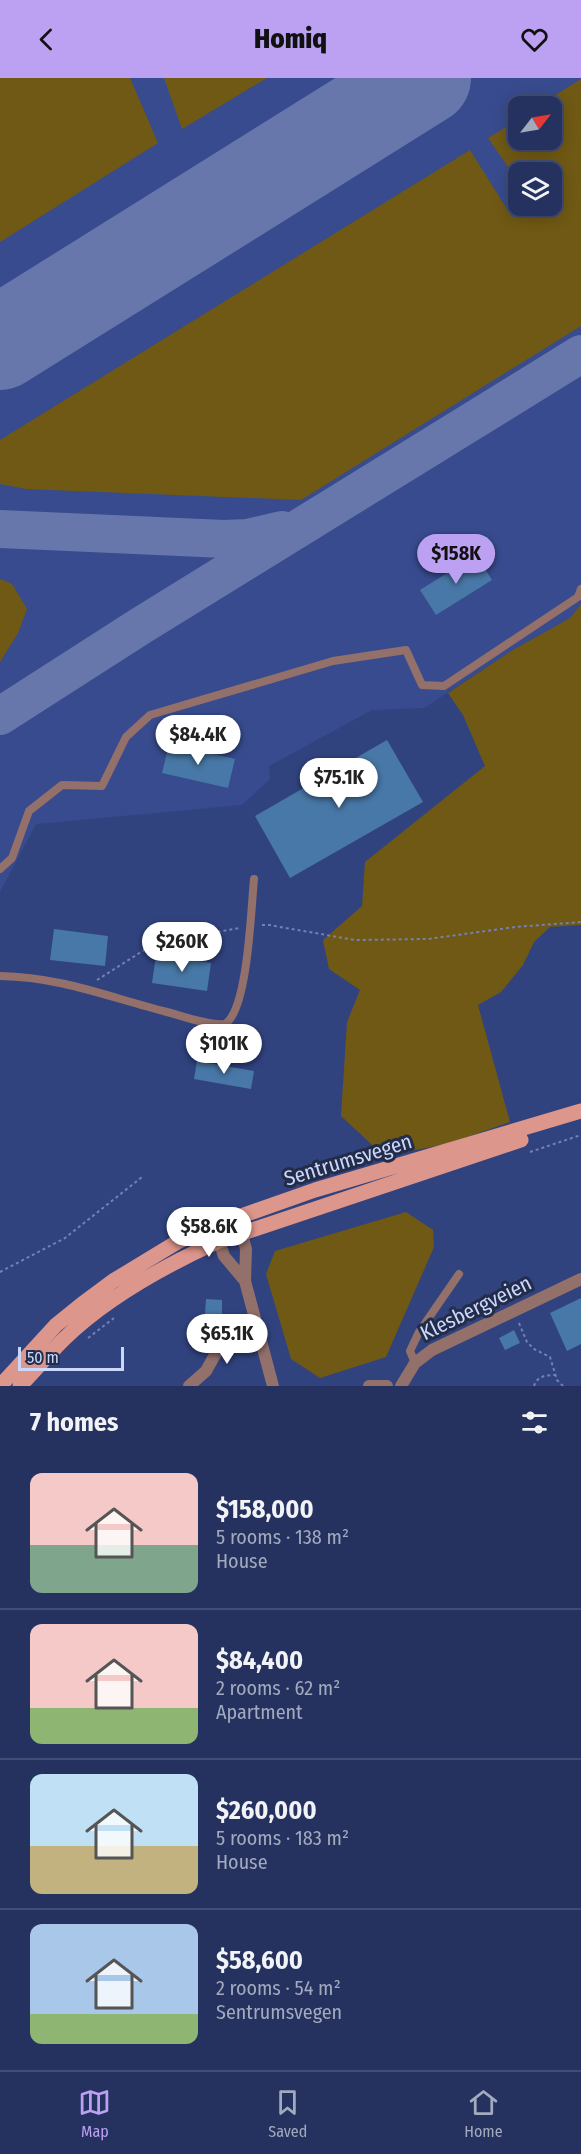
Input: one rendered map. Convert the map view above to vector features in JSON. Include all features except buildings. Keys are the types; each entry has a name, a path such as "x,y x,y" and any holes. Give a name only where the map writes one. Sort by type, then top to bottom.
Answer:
{"main road":[{"name":"Sentrumsvegen","path":"0,1386 56,1325 81,1304 113,1281 179,1241 224,1222 315,1190 581,1111"},
{"name":"Sentrumsvegen","path":"20,1386 65,1338 95,1313 187,1256 219,1241 581,1119"}],"street":[{"path":"245,1281 224,1256 219,1241 224,1222 242,1234 246,1250 245,1281 273,1386"},
{"name":"Klesbergveien","path":"401,1386 415,1363 432,1350 581,1279"},
{"path":"189,1386 206,1371 221,1344 258,1332"},
{"path":"369,1386 387,1386"}],"lane":[{"path":"0,869 12,858 29,811 62,785 102,786 126,737 150,715 333,661 406,650 422,685 444,686 578,597 581,589"},
{"path":"0,976 27,976 57,981 175,1014 225,1024 230,1021 238,1007 246,965 254,879"},
{"path":"415,1363 410,1351 419,1332 459,1274"}],"path":[{"path":"85,988 158,943 250,926 269,925 355,940 386,940 428,939 514,927 581,922"},
{"path":"0,1272 65,1238 142,1177"},
{"path":"86,1340 114,1318"},
{"path":"518,1321 527,1342 534,1349 550,1357 555,1375 563,1386"},
{"path":"534,1386 545,1375 555,1375"}],"shaded area":[{"path":"0,78 581,78 581,604 570,618 511,651 424,708 372,710 269,766 270,779 242,805 36,824 0,892"},
{"path":"0,78 130,78 158,143 0,242"},
{"path":"164,78 267,78 182,129"},
{"path":"581,79 581,326 301,500 26,489 0,484 0,440 470,150 508,211 508,216 562,216 562,162 508,162 508,167 488,138 508,126 508,150 562,150 562,96 554,96"},
{"path":"0,579 12,584 27,609 18,633 0,662"},
{"path":"581,604 581,925 550,927 534,942 523,965 501,992 478,1005 510,1122 447,1144 384,1156 341,1116 347,1022 360,990 329,969 323,940 362,906 365,862 485,766 463,715 448,693 511,651 570,618"},
{"path":"406,1212 433,1230 434,1247 386,1357 320,1378 291,1359 266,1274 275,1251"}],"taxiway":[{"path":"0,716 142,625 581,354"},
{"path":"0,529 224,539 247,538 282,530"}],"runway":[{"path":"0,343 424,78"}]}
